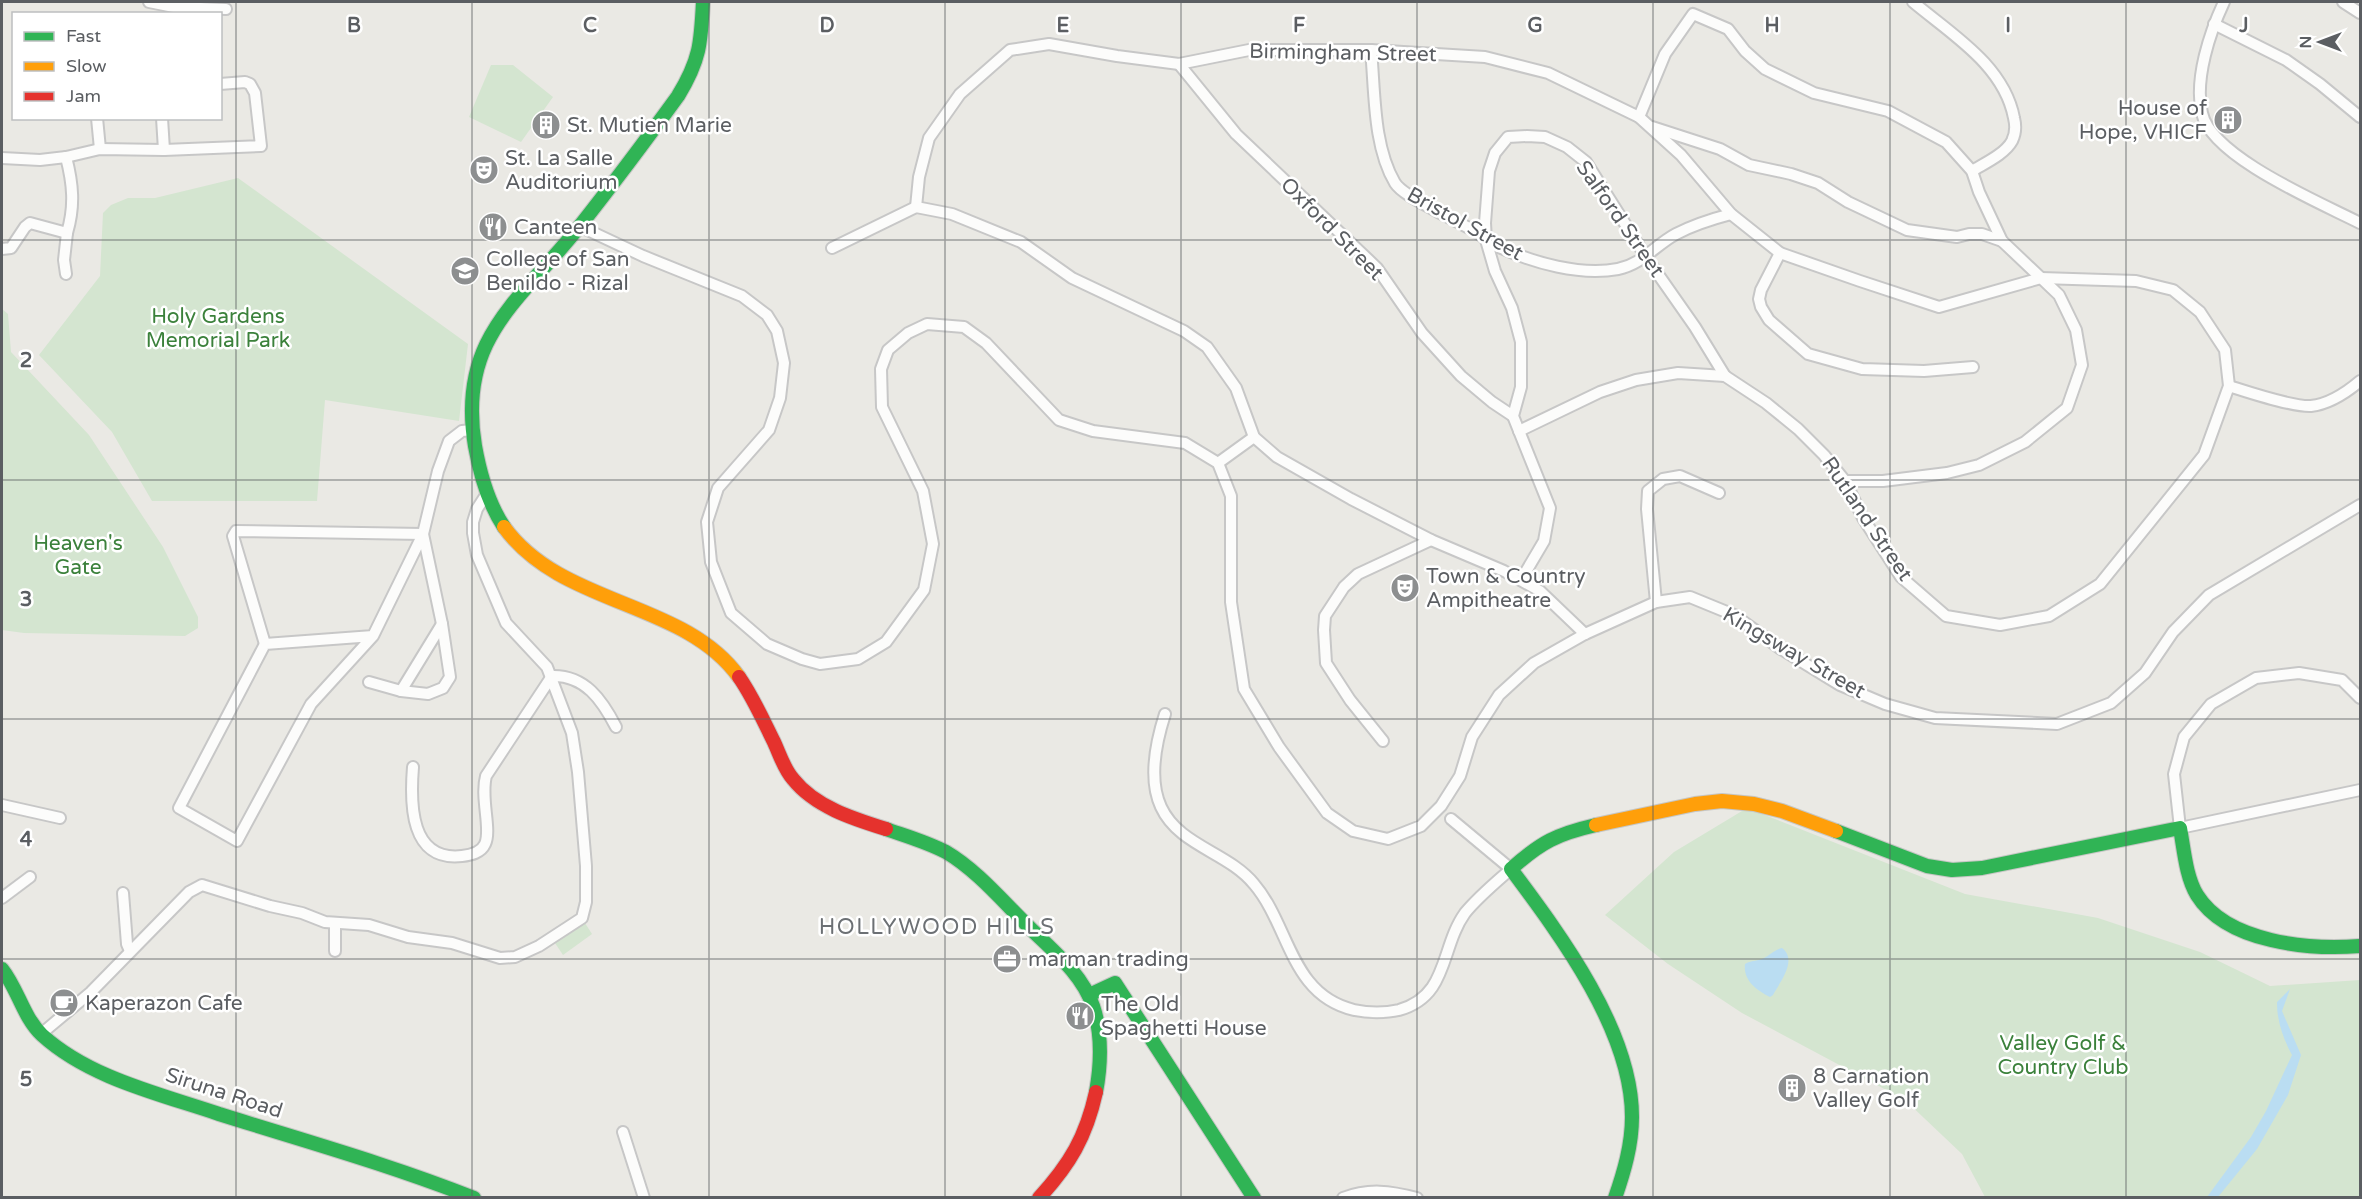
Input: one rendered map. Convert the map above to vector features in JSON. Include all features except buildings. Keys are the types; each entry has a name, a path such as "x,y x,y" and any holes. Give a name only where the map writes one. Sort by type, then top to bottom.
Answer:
{"street":[{"path":"149,2 174,7 226,9"},
{"path":"703,2 701,44 690,76 678,96 579,226 505,314 484,346 475,371 472,430 486,495 495,516 532,560 571,581 675,626 721,654 749,691 784,764 797,784 828,807 865,822 908,835 948,854 1001,899 1069,968 1089,995 1098,1033 1100,1061 1096,1095 1079,1144 1061,1175 1039,1197"},
{"path":"1913,2 1986,63 2002,86 2013,111 2016,128 2014,139 2007,148 1972,171"},
{"path":"2224,2 2214,24 2199,90 2202,115 2210,132 2250,166 2361,223"},
{"path":"2343,2 2361,13"},
{"path":"1639,117 1665,54 1693,14 1728,29 1745,51 1765,69 1814,93 1888,111 1946,142 1972,171 1979,192 2002,241 2059,295 2076,330 2082,365 2067,408 2025,442 1979,465 1918,478 1845,481"},
{"path":"2214,24 2286,60 2361,117"},
{"name":"Birmingham Street","path":"916,207 919,177 929,138 960,94 1010,50 1049,44 1179,64 1249,50 1371,50 1485,57 1548,73 1639,117 1681,155 1731,214 1780,253 1939,307 2041,278"},
{"name":"Bristol Street","path":"1371,50 1380,150 1396,185 1486,240 1528,259 1595,271 1632,265 1674,235 1706,221 1731,214"},
{"name":"Oxford Street","path":"1179,64 1236,134 1377,268 1422,333 1461,376 1513,416"},
{"path":"2,158 40,160 100,149 164,150 261,146 255,93 250,84 245,82 222,84"},
{"path":"97,120 100,149"},
{"path":"162,120 164,150"},
{"path":"1649,126 1683,135 1720,149 1749,165 1818,183 1848,202 1907,230 1957,237 1982,234 2002,241"},
{"name":"Salford Street","path":"1513,416 1521,387 1521,342 1512,308 1494,271 1486,240 1485,223 1489,171 1496,153 1508,137 1527,135 1545,137 1567,147 1586,162 1725,376"},
{"path":"66,157 73,190 72,214 64,260 66,274"},
{"path":"832,248 916,207 952,214 1022,242 1072,278 1184,331 1208,347 1236,388 1254,437 1277,458 1431,540 1521,580 1540,591 1585,634"},
{"path":"2,249 10,248 25,227 30,224 67,233"},
{"path":"579,226 643,256 742,296 768,315 777,331 784,363 780,398 769,430 718,488 707,522 711,562 731,613 767,644 802,659 820,664 858,660 886,642 924,590 933,544 923,491 882,407 881,369 888,350 908,333 927,324 964,327 986,344 1059,420 1093,431 1185,443 1218,463 1254,437"},
{"path":"1780,253 1761,290 1759,299 1761,307 1769,320 1808,354 1862,369 1924,370 1974,367"},
{"path":"2041,278 2076,281 2136,281 2173,290 2200,312 2225,350 2229,386 2266,398 2310,406 2345,394 2361,381"},
{"name":"Rutland Street","path":"1519,431 1600,392 1636,380 1678,373 1725,376 1766,403 1798,429 1824,455 1845,481 1863,518 1901,577 1946,616 2000,625 2049,616 2100,584 2204,455 2229,386"},
{"path":"1513,416 1550,508 1544,541 1521,580"},
{"path":"423,534 236,531 233,536 265,644 179,808 237,841 311,704 373,636 423,534 438,471 449,441 462,431 472,430"},
{"name":"Kingsway Street","path":"1218,463 1231,496 1231,602 1244,689 1279,747 1327,813 1353,831 1388,839 1421,826 1442,806 1460,776 1472,737 1499,695 1534,663 1585,634 1656,602 1690,597 1734,615 1781,650 1840,685 1885,704 1935,718 2057,724 2111,703 2145,673 2173,632 2209,595 2361,505"},
{"path":"1656,602 1647,509 1648,491 1664,479 1680,476 1719,492"},
{"path":"41,1034 91,992 189,892 202,885 334,923 369,925 408,937 452,943 492,957 509,958 539,946 578,922 585,911 586,883 578,772 570,727 552,676 541,659 506,623 477,555 473,522 477,509 486,495"},
{"path":"369,682 401,691 428,694 443,688 450,677 442,624 423,534"},
{"path":"1383,741 1350,700 1326,663 1325,616 1344,587 1359,574 1431,540"},
{"path":"401,691 442,624"},
{"path":"265,644 373,636"},
{"path":"2361,698 2342,680 2299,673 2256,678 2211,704 2184,737 2174,774 2180,828 2188,868 2198,897 2220,918 2259,937 2306,947 2361,946"},
{"path":"552,676 567,676 588,687 600,700 616,727"},
{"path":"413,768 412,810 426,844 436,853 446,856 471,855 480,851 487,837 483,795 486,776 552,676"},
{"path":"1165,714 1158,735 1155,788 1167,818 1185,836 1235,865 1255,884 1272,912 1301,973 1318,993 1339,1006 1359,1011 1398,1010 1415,1004 1428,994 1437,982 1464,915 1535,847 1569,831 1695,804 1722,801 1754,804 1782,811 1927,866 1952,870 1982,868 2361,790"},
{"path":"2,805 60,818"},
{"path":"1451,819 1511,869 1550,920 1603,1011 1616,1041 1624,1068 1632,1110 1628,1146 1615,1197"},
{"path":"2,898 30,877"},
{"path":"123,892 127,944 130,951"},
{"path":"334,923 335,951"},
{"name":"Siruna Road","path":"2,969 9,977 34,1026 41,1034 88,1067 140,1087 377,1163 474,1197"},
{"path":"1089,995 1115,983 1254,1197"},
{"path":"623,1132 644,1197"},
{"path":"1343,1197 1376,1190 1417,1197"}],"green space":[{"path":"491,65 513,65 553,97 521,142 469,117"},
{"name":"Holy Gardens Memorial Park","path":"238,178 468,344 459,421 325,400 317,501 152,501 112,432 39,355 100,276 103,213 111,205 128,198 155,198"},
{"name":"Heaven's Gate","path":"2,309 8,314 11,352 89,435 163,547 198,617 198,628 185,636 24,633 2,630"},
{"name":"Valley Golf & Country Club","path":"1747,808 1965,894 2098,918 2200,952 2270,986 2360,980 2360,1197 1985,1197 1962,1154 1905,1100 1742,1013 1668,964 1605,915 1674,852"},
{"path":"583,920 592,934 563,955 553,940"}],"water":[{"path":"1782,948 1786,953 1788,965 1783,978 1770,997 1748,980 1745,964 1762,959"},
{"path":"2290,989 2282,1011 2301,1055 2288,1095 2257,1149 2218,1197 2207,1197 2251,1137 2292,1055 2281,1030 2277,1002"}],"traffic: fast":[{"path":"504,527 485,488 475,446 472,409 475,377 484,349 498,324 515,301 579,227 678,96 691,72 698,51 703,2"},
{"path":"1596,825 1550,840 1511,869 1571,954 1607,1018 1620,1051 1629,1084 1632,1127 1627,1158 1615,1198"},
{"path":"1836,831 1927,866 1952,870 1982,868 2180,828 2193,888 2211,911 2228,924 2271,940 2294,944 2360,946"},
{"path":"886,829 939,848 957,859 977,875 1081,982 1093,1006 1098,1027 1100,1049 1096,1092"},
{"path":"2,969 35,1028 61,1050 103,1074 149,1092 380,1164 474,1198"},
{"path":"1089,995 1115,983 1254,1198"}],"traffic: slow":[{"path":"504,527 528,553 557,573 687,632 715,652 739,677"},
{"path":"1596,825 1695,804 1722,801 1754,804 1782,811 1836,831"}],"traffic: jam":[{"path":"739,677 758,709 787,771 802,789 836,811 886,829"},
{"path":"1039,1198 1060,1173 1082,1136 1096,1092"}],"place":[{"name":"House of Hope, VHICF","path":"2228,120"},
{"name":"St. Mutien Marie","path":"546,125"},
{"name":"St. La Salle Auditorium","path":"484,170"},
{"name":"Canteen","path":"493,227"},
{"name":"College of San Benildo - Rizal","path":"465,271"},
{"name":"Town & Country Ampitheatre","path":"1405,588"},
{"name":"marman trading","path":"1007,959"},
{"name":"Kaperazon Cafe","path":"64,1003"},
{"name":"The Old Spaghetti House","path":"1080,1016"},
{"name":"8 Carnation Valley Golf","path":"1792,1088"}],"district":[{"name":"HOLLYWOOD HILLS","path":"937,927"}]}
